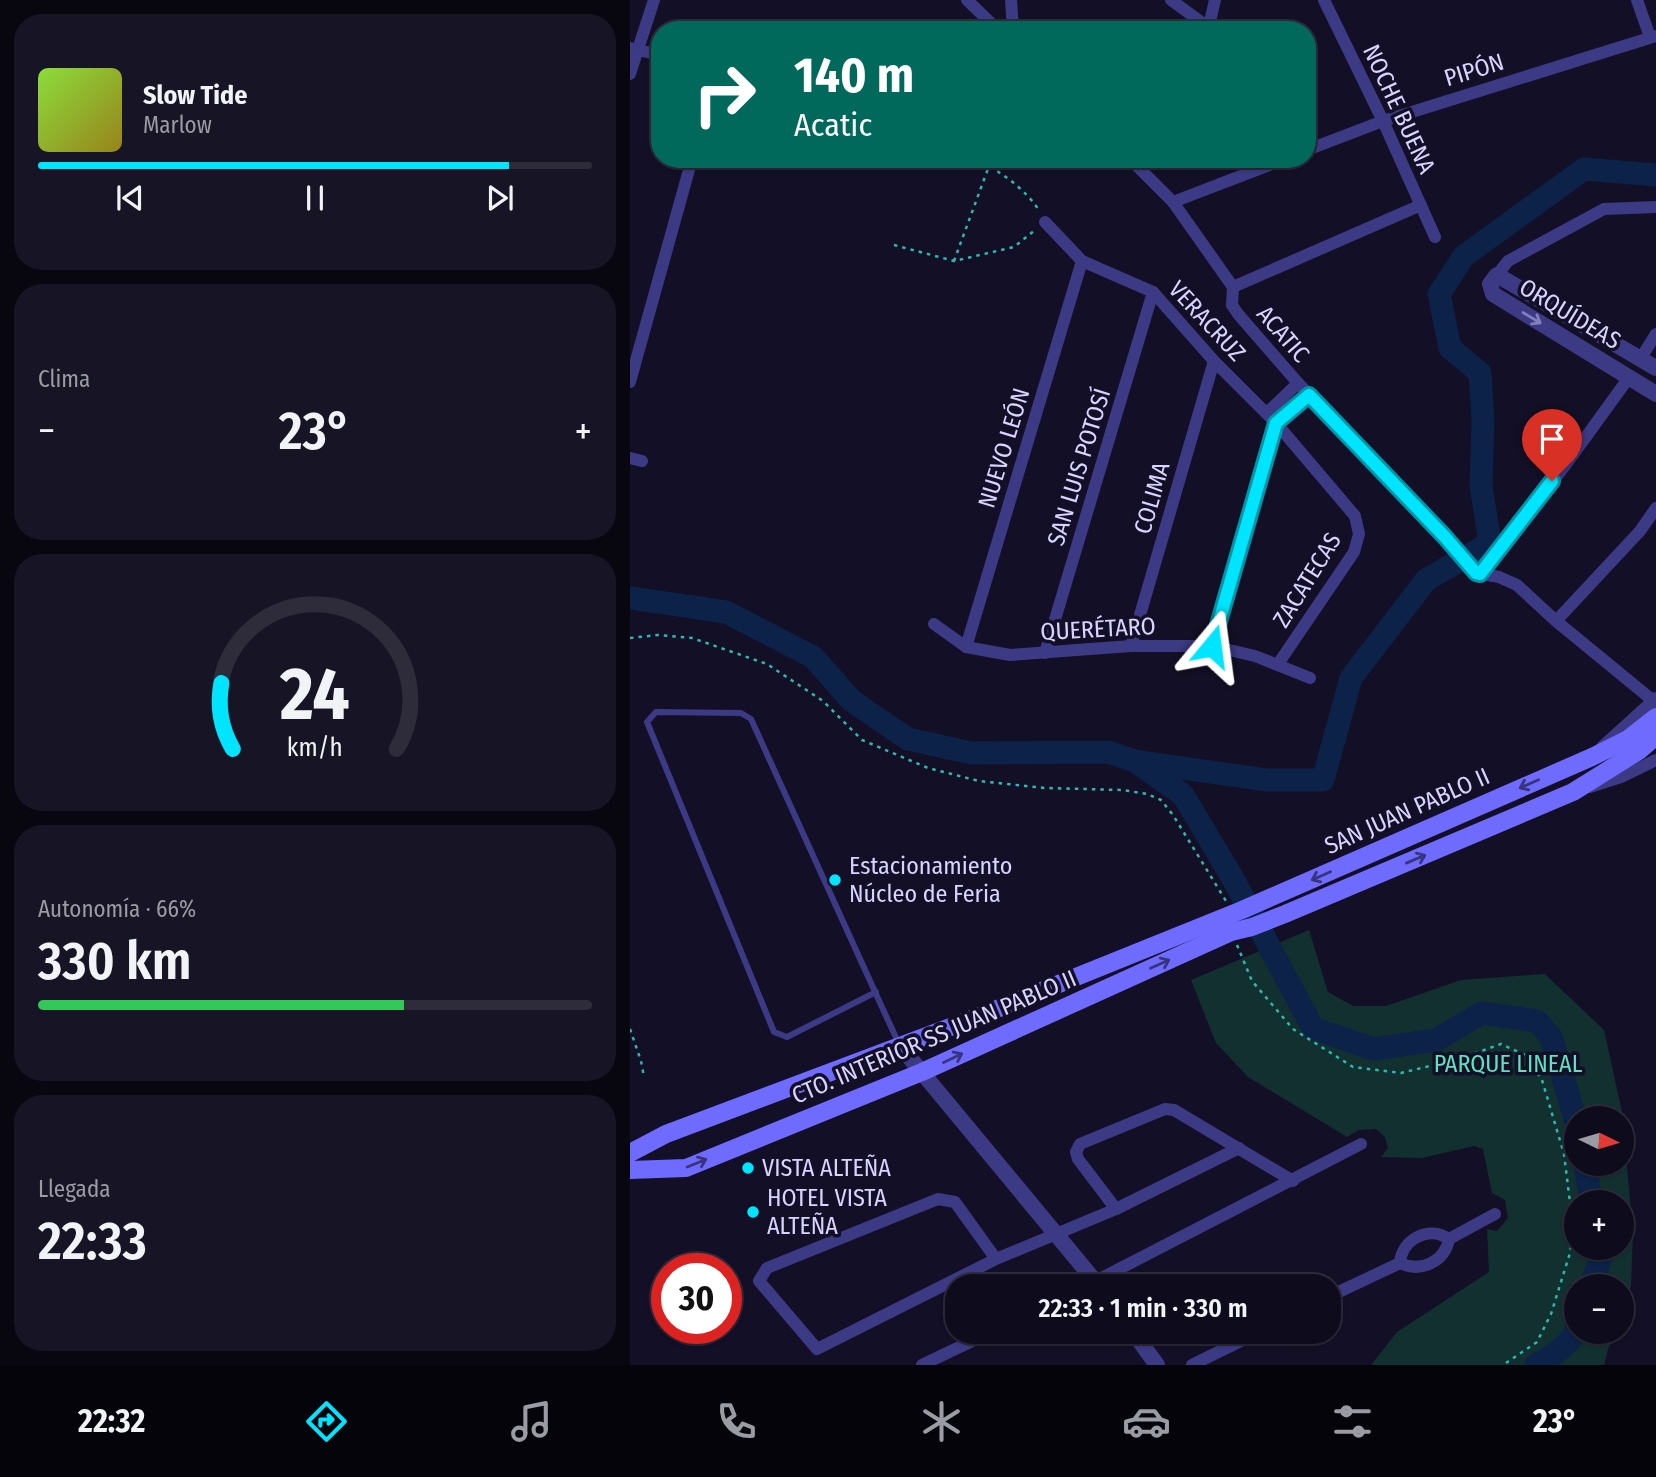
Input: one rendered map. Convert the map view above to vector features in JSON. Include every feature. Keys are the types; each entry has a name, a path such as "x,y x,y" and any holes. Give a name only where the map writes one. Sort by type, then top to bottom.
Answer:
{"main road":[{"name":"SAN JUAN PABLO II","path":"1238,911 1592,757 1628,739 1655,705"},
{"name":"SAN JUAN PABLO II","path":"1252,927 1573,792 1629,758 1656,736"},
{"name":"CTO. INTERIOR SS JUAN PABLO II","path":"630,1153 666,1134 900,1046 1238,911"},
{"name":"CTO. INTERIOR SS JUAN PABLO II","path":"630,1170 685,1168 922,1072 1231,932 1252,927"}],"street":[{"path":"630,74 634,48 654,0"},
{"path":"967,0 989,21"},
{"path":"1011,0 1012,21"},
{"path":"1171,0 1201,21"},
{"path":"1212,21 1215,0"},
{"name":"NOCHE BUENA","path":"1324,0 1383,121 1435,237"},
{"path":"1637,0 1653,36"},
{"name":"PIPÓN","path":"1316,147 1383,121 1653,36"},
{"path":"634,48 651,53"},
{"path":"630,382 689,168"},
{"name":"ACATIC","path":"1139,168 1173,202 1233,287 1232,305 1238,314 1309,395 1478,573"},
{"path":"1173,202 1262,168"},
{"path":"1233,287 1421,205"},
{"path":"1497,275 1508,261 1604,209 1656,207"},
{"name":"VERACRUZ","path":"1045,222 1082,261 1153,292 1214,361 1267,413 1355,516"},
{"name":"NUEVO LEÓN","path":"966,647 1082,261"},
{"name":"ORQUÍDEAS","path":"1656,368 1497,275 1490,284 1493,294 1656,394"},
{"name":"SAN LUIS POTOSÍ","path":"1045,653 1153,292"},
{"path":"1641,358 1656,334"},
{"name":"COLIMA","path":"1131,646 1214,361"},
{"path":"1630,376 1567,463 1478,573 1499,577 1517,585 1655,705"},
{"path":"1267,413 1298,383"},
{"path":"1212,646 1276,423 1309,395"},
{"path":"1556,621 1640,531 1656,508"},
{"name":"ZACATECAS","path":"1279,664 1354,552 1359,534 1355,516"},
{"name":"QUERÉTARO","path":"934,624 966,647 1010,654 1131,646 1212,646 1240,651 1310,678"},
{"path":"1607,781 1630,770 1656,752"},
{"name":"SAN JUAN PABLO II","path":"1573,792 1634,771 1656,760"},
{"path":"900,1046 1058,1235 1086,1274"},
{"path":"1116,1209 1078,1159 1076,1152 1080,1144 1166,1109 1174,1110 1293,1181"},
{"path":"1115,1274 1361,1144"},
{"path":"996,1259 955,1202 938,1199 767,1268 759,1281 817,1349 996,1259 1116,1209 1239,1148"},
{"path":"1341,1291 1400,1263 1407,1266 1432,1263 1445,1252 1449,1239 1495,1214"},
{"path":"1400,1263 1404,1249 1415,1238 1434,1233 1449,1239"},
{"path":"922,1365 967,1344"},
{"path":"1142,1344 1157,1365"},
{"path":"1192,1365 1235,1344"}],"lane":[{"path":"876,992 787,1037 774,1032 647,722 656,712 741,713 751,719 876,992 900,1046"}],"path":[{"path":"954,261 988,168"},
{"path":"894,245 954,261 1014,247 1045,222 1028,196 992,168"},
{"path":"630,638 658,635 692,638 767,664 824,701 862,740 928,768 979,781 1032,787 1123,790 1147,794 1161,800 1238,911"},
{"path":"1231,932 1252,981 1293,1029 1353,1067 1401,1073 1459,1059 1501,1044 1525,1055 1542,1080 1564,1154 1573,1227 1570,1253 1551,1314 1536,1342 1503,1365"},
{"path":"630,1028 644,1077"}],"green space":[{"name":"PARQUE LINEAL","path":"1309,930 1328,992 1353,1006 1386,1006 1461,980 1545,974 1604,1030 1621,1106 1564,1106 1564,1176 1628,1176 1629,1190 1564,1190 1564,1260 1632,1260 1631,1274 1564,1274 1564,1344 1611,1344 1604,1365 1371,1365 1397,1332 1489,1272 1487,1229 1497,1231 1508,1218 1505,1200 1492,1193 1483,1149 1474,1146 1422,1158 1381,1157 1388,1148 1385,1137 1376,1129 1359,1130 1347,1137 1248,1077 1216,1043 1191,980"}],"waterway":[{"path":"1140,762 1267,780 1323,780 1351,678 1426,580 1490,543 1481,486 1483,419 1480,373 1450,348 1439,294 1464,256 1584,169 1656,175"},
{"path":"630,598 726,612 813,657 852,701 908,739 971,753 1108,752 1135,761 1183,795 1232,877 1313,1028 1373,1049 1436,1040 1482,1013 1537,1021 1551,1037 1571,1106"},
{"path":"1587,1176 1589,1190"},
{"path":"1595,1274 1600,1260"},
{"path":"1536,1365 1566,1344"}],"place":[{"name":"Estacionamiento Núcleo de Feria","path":"835,880"},
{"name":"VISTA ALTEÑA","path":"748,1168"},
{"name":"HOTEL VISTA ALTEÑA","path":"753,1212"}],"route":[{"path":"1212,646 1276,423 1309,395 1476,573 1480,574 1552,481"}]}
